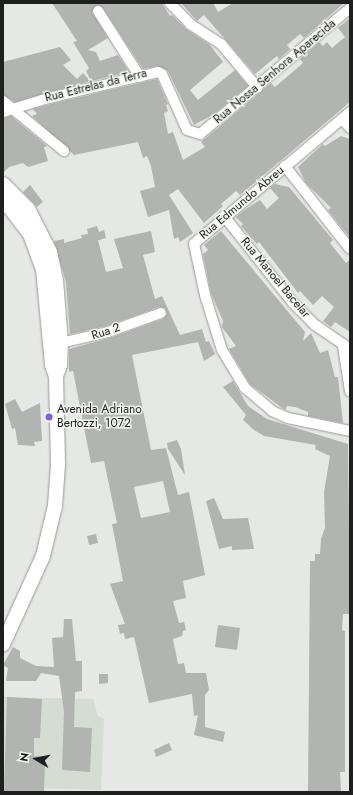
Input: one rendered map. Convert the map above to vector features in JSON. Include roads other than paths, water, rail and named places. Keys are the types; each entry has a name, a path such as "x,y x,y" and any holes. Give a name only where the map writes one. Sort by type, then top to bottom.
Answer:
{"main road":[{"path":"3,184 28,209 50,252 56,280 56,344"},
{"path":"3,199 18,216 37,249 43,270 60,365 56,376 58,465 51,526 44,556 4,639"}],"street":[{"path":"170,3 190,24 221,44 258,88"},
{"name":"Rua Nossa Senhora Aparecida","path":"200,134 258,88 350,8"},
{"path":"98,12 140,77"},
{"name":"Rua Estrelas da Terra","path":"3,112 140,77 154,72 162,74 187,130 200,134"},
{"path":"3,101 64,151"},
{"path":"346,115 350,128"},
{"name":"Rua Edmundo Abreu","path":"346,115 198,238 194,252 205,295 228,362 244,388 272,411 288,418 350,431"},
{"path":"285,166 350,249"},
{"name":"Rua Manoel Bacelar","path":"224,216 293,304 347,347"},
{"name":"Rua 2","path":"56,344 108,332 161,313"},
{"path":"347,347 350,391"}],"place":[{"name":"Avenida Adriano Bertozzi, 1072","path":"49,417"}]}
